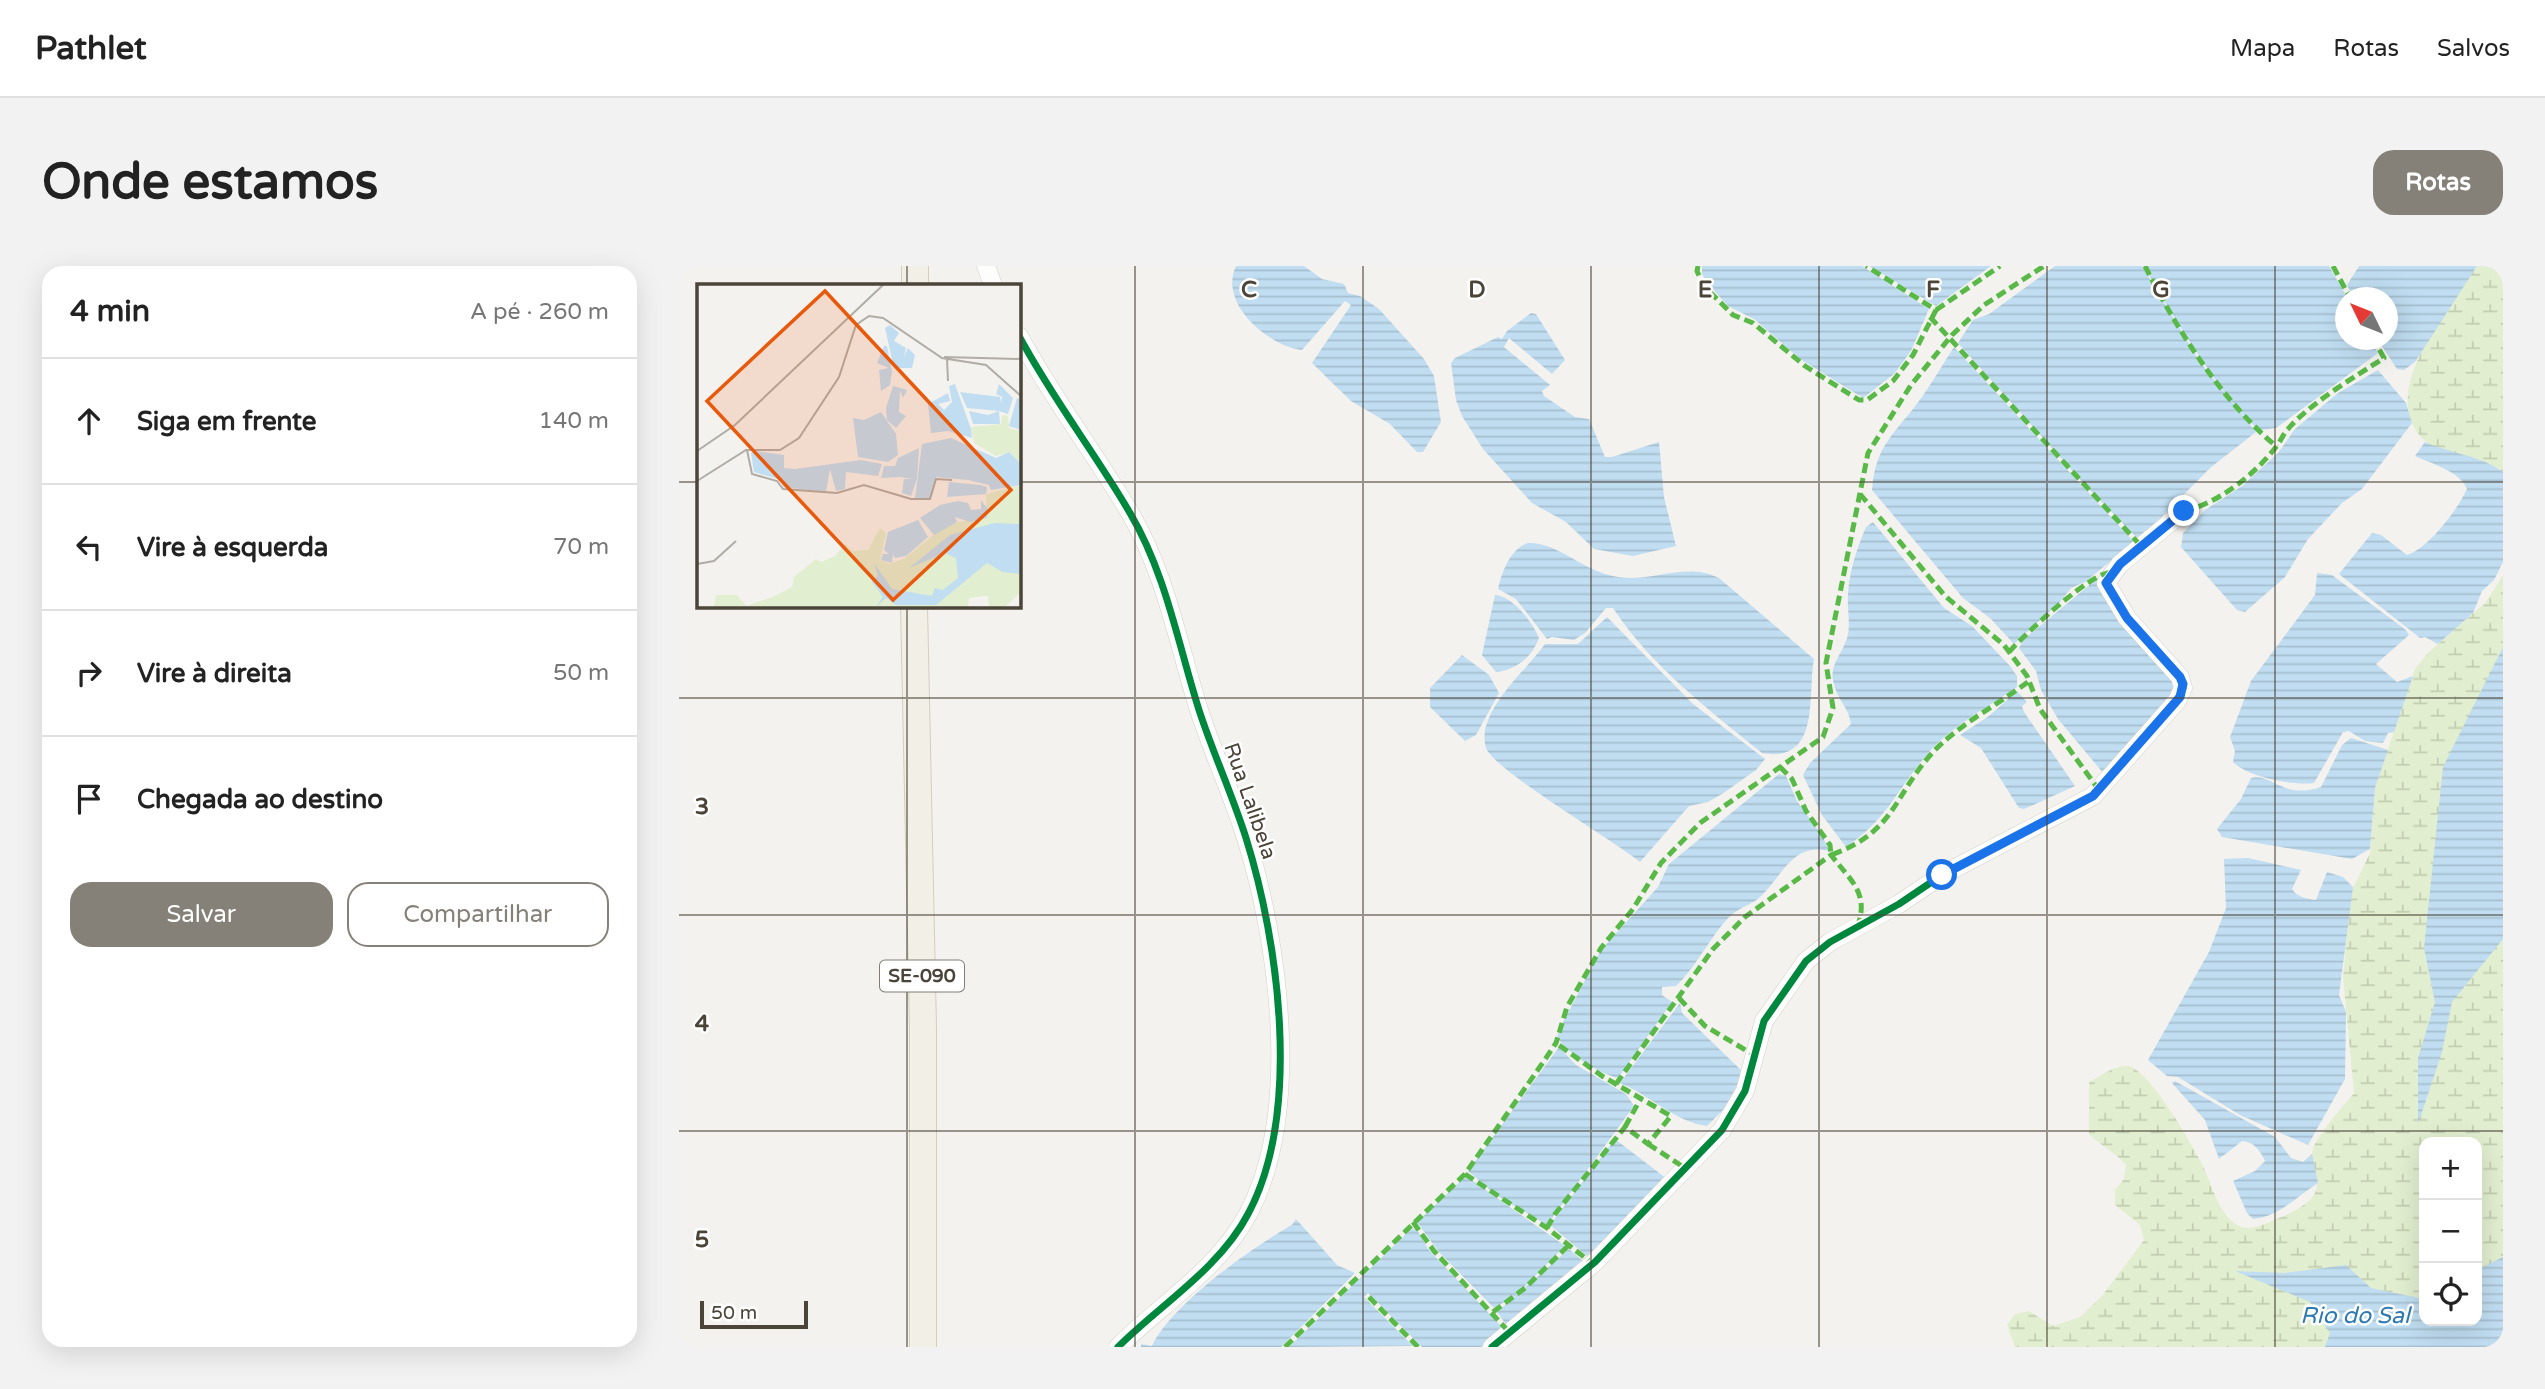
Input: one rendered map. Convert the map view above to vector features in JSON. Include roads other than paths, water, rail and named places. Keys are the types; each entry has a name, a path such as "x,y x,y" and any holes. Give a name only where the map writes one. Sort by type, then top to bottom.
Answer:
{"main road":[{"path":"915,266 915,284"},
{"name":"SE-090","path":"915,607 923,1028 923,1347"}],"street":[{"path":"986,266 993,284"},
{"name":"Rua Lalibela","path":"1020,339 1050,394 1130,513 1164,587 1200,714 1236,808 1257,874 1277,1001 1280,1062 1273,1141 1252,1206 1219,1253 1118,1347"},
{"path":"1492,1347 1595,1262 1722,1130 1745,1091 1764,1021 1806,961 1830,942 1899,904 1942,875 2083,802 2106,784 2177,701 2183,688 2180,677 2127,618 2106,583 2120,564 2184,511"}],"water":[{"path":"1236,266 1304,266 1322,279 1344,284 1348,293 1360,296 1379,309 1424,359 1434,376 1441,422 1423,452 1417,452 1390,424 1351,401 1312,363 1351,305 1345,301 1302,350 1289,347 1262,332 1240,308 1234,295 1232,280"},
{"path":"1702,266 1862,266 1929,309 1911,351 1894,374 1863,398 1800,359 1754,319 1728,306 1709,285 1702,274"},
{"path":"1869,266 1991,266 1936,306"},
{"path":"2055,266 2142,266 2200,362 2256,432 2210,468 2139,540 2084,484 1958,343 1973,320 1989,314"},
{"path":"2144,266 2329,266 2341,287 2335,287 2335,350 2376,350 2378,353 2276,428 2261,430 2234,404 2181,328"},
{"path":"2359,266 2477,266 2415,362 2404,370 2397,369 2385,350 2398,350 2398,287 2347,285"},
{"path":"1531,313 1536,314 1565,360 1552,374 1509,338 1504,347 1550,385 1542,391 1544,396 1575,417 1589,419 1605,457 1659,442 1664,497 1676,546 1633,556 1594,549 1566,522 1532,503 1483,449 1462,416 1456,400 1451,363 1455,358 1498,337 1502,339 1507,331"},
{"path":"1954,347 2134,542 2085,582 2071,588 2060,602 2014,644 1990,618 1963,598 1872,490 1878,461 1889,439 1922,397"},
{"path":"2378,370 2406,403 2412,423 2362,489 2342,503 2308,539 2285,577 2245,612 2237,610 2181,547 2183,533 2205,510 2242,486 2278,453 2295,429 2338,393"},
{"path":"2425,442 2475,458 2503,472 2503,562 2494,580 2482,591 2473,613 2438,644 2425,637 2420,638 2339,574 2372,533 2381,535 2407,555 2433,537 2457,507 2467,489 2452,473 2415,456"},
{"path":"1873,522 1944,608 1972,626 2010,666 2017,676 2017,687 1940,741 1919,764 1883,814 1846,847 1822,815 1803,775 1810,763 1851,724 1836,689 1833,671 1848,633 1849,586 1854,560 1866,527"},
{"path":"1528,543 1550,547 1605,574 1618,577 1694,572 1719,578 1814,659 1808,723 1803,737 1794,748 1781,754 1762,753 1662,668 1613,608 1606,608 1585,633 1574,640 1552,637 1547,639 1516,599 1498,589 1512,556 1516,550"},
{"path":"2317,573 2332,575 2406,630 2409,635 2376,664 2397,682 2413,676 2394,732 2388,733 2383,743 2365,741 2349,731 2343,732 2314,783 2283,782 2249,772 2233,762 2235,751 2230,737 2251,681 2315,595"},
{"path":"2098,578 2178,689 2104,774 2058,719 2041,690 2036,671 2019,648 2024,639"},
{"path":"1495,595 1515,605 1539,638 1522,661 1510,669 1496,672 1482,655"},
{"path":"1607,617 1693,704 1765,759 1756,770 1722,794 1708,802 1689,806 1640,862 1510,772 1494,758 1485,743 1485,728 1496,704 1545,644 1578,644"},
{"path":"2503,647 2503,939 2452,1002 2442,1052 2418,1124 2418,1058 2435,1002 2424,948 2443,767"},
{"path":"1462,655 1489,675 1499,693 1476,735 1465,741 1430,707 1430,688"},
{"path":"2017,691 2027,702 2022,706 2024,712 2075,786 2024,809 2019,808 1981,748 1960,735 1989,716"},
{"path":"2351,738 2388,750 2375,788 2370,849 2352,859 2222,837 2217,829 2241,799 2251,778 2265,779 2287,789 2308,790 2321,787 2342,745"},
{"path":"1779,774 1786,776 1797,801 1823,837 1829,851 1817,849 1798,855 1759,898 1727,919 1676,986 1662,987 1662,995 1672,1002 1618,1078 1584,1062 1557,1037 1601,950 1658,887 1669,864"},
{"path":"2248,858 2301,870 2292,889 2306,898 2316,900 2327,872 2343,877 2353,887 2339,995 2346,1012 2345,1079 2308,1145 2240,1115 2178,1077 2167,1076 2148,1060 2209,952 2226,908 2224,859"},
{"path":"1680,1003 1682,1013 1743,1072 1727,1106 1707,1126 1673,1114 1620,1083"},
{"path":"1559,1047 1576,1065 1626,1094 1634,1106 1547,1225 1496,1195 1468,1171"},
{"path":"2175,1081 2275,1137 2291,1158 2303,1162 2312,1154 2318,1183 2280,1210 2253,1219 2247,1213 2233,1181 2255,1171 2265,1161 2263,1157 2253,1145 2242,1141 2219,1159 2205,1120 2172,1083"},
{"path":"1615,1139 1667,1179 1587,1256 1550,1225"},
{"path":"1466,1176 1565,1246 1515,1296 1494,1308 1438,1251 1417,1222"},
{"path":"1296,1219 1337,1265 1355,1273 1281,1347 1141,1347 1141,1344 1152,1346 1176,1313 1214,1278 1292,1225"},
{"path":"1416,1228 1428,1249 1502,1327 1481,1347 1422,1347 1368,1293 1364,1297 1413,1346 1289,1347 1410,1230"},
{"path":"1569,1249 1583,1261 1507,1326 1497,1312"},
{"name":"Rio do Sal","path":"2503,1257 2503,1346 2499,1347 2325,1347 2330,1333 2310,1302 2235,1271 2285,1273 2346,1265 2371,1288 2419,1298 2419,1326 2482,1326 2482,1268"}]}
